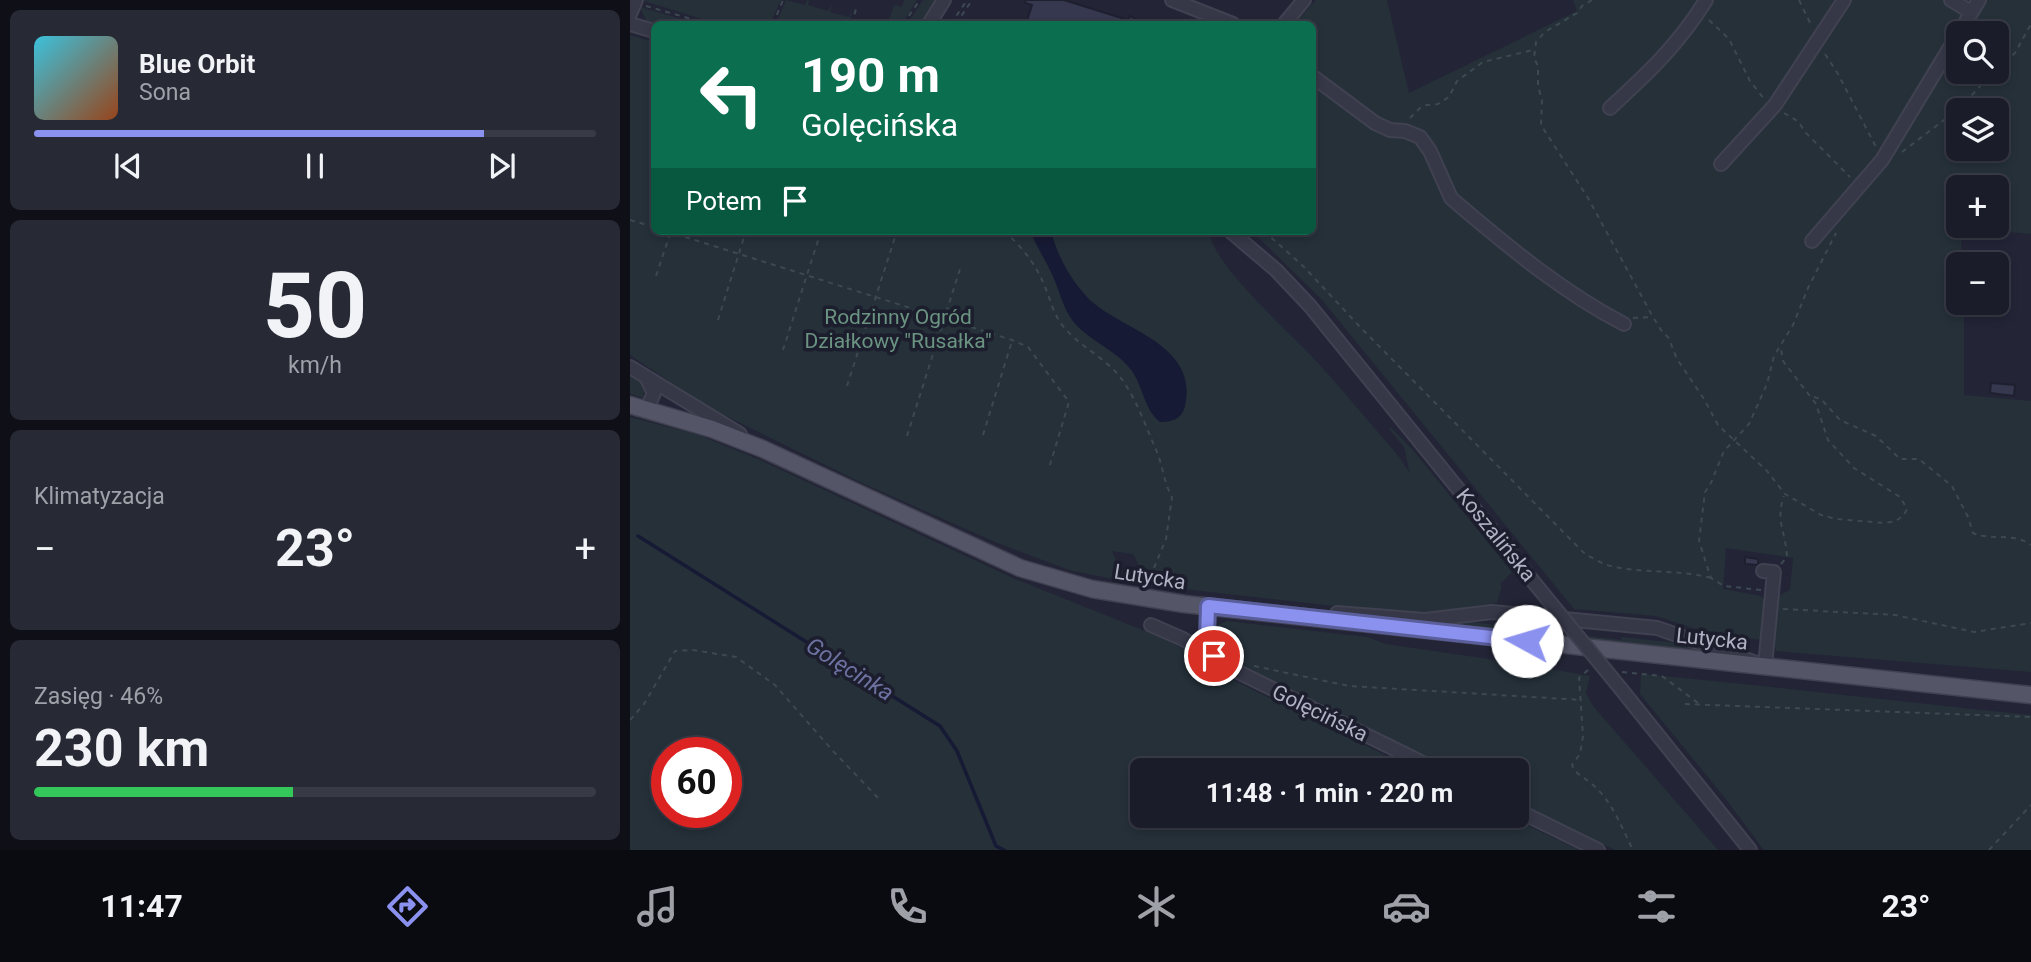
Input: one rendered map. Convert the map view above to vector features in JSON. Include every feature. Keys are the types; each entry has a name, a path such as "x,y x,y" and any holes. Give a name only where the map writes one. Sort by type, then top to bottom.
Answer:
{"main road":[{"name":"Lutycka","path":"630,405 712,429 781,457 1020,568 1079,586 1159,601 1263,613 2031,695"}],"street":[{"path":"931,21 944,0"},
{"path":"1172,0 1225,21"},
{"path":"1286,21 1304,0"},
{"path":"1610,107 1659,64 1684,34 1706,0"},
{"path":"1721,164 1775,105 1844,0"},
{"path":"1951,0 1971,12"},
{"path":"1966,21 1979,0"},
{"path":"630,24 651,30"},
{"path":"1812,242 1882,160 1946,54"},
{"path":"1316,79 1375,123 1420,138 1430,151 1451,198 1508,246 1590,304 1624,324"},
{"name":"Koszalińska","path":"1235,235 1268,262 1311,306 1750,850"},
{"path":"630,367 781,457"},
{"path":"647,379 654,393 647,409"},
{"path":"1263,613 1302,609 1425,620 1492,612 1657,628 1765,666 1772,591 1768,572"},
{"path":"1208,606 1207,639 1209,648 1218,661"},
{"name":"Golęcińska","path":"1151,625 1183,639 1233,671 1412,758"},
{"path":"1529,816 1598,850"}],"path":[{"path":"774,21 783,0"},
{"path":"905,21 920,0"},
{"path":"953,21 967,0"},
{"path":"958,21 972,0"},
{"path":"1592,0 1577,13 1545,32 1536,42 1534,50 1542,100 1541,125 1588,198 1653,317 1668,337 1676,359 1704,399 1718,425 1767,471 1785,494 1821,515 1836,519 1885,523 1896,521 1905,515 1907,509 1900,497 1854,468 1828,440 1812,397 1783,361 1781,349"},
{"path":"1799,0 1885,163 1918,142 1961,107 1982,84"},
{"path":"634,5 697,21"},
{"path":"852,21 857,5"},
{"path":"2009,58 2015,53 2031,24"},
{"path":"1390,130 1405,122 1420,108 1438,104 1449,97 1457,81 1483,62 1534,50"},
{"path":"630,219 651,226"},
{"path":"1711,578 1701,552 1699,532 1705,492 1724,451 1749,424 1767,383 1774,356 1781,349 1838,226"},
{"path":"656,276 669,235"},
{"path":"679,235 1028,347 1069,402 1049,468"},
{"path":"718,320 745,235"},
{"path":"783,350 820,235"},
{"path":"848,386 896,235"},
{"path":"1008,235 1022,247 1037,270 1056,316 1067,331 1111,366 1126,385 1147,427 1149,439 1158,453 1166,487 1172,497 1166,539 1149,580 1159,601"},
{"path":"1268,235 1303,266 1585,554 1608,566 1677,574 1691,572 1711,578 1724,586 1772,591"},
{"path":"907,436 960,269"},
{"path":"983,435 1012,340"},
{"path":"1812,397 1821,399 1840,420 1876,436 1900,459 1919,459 1952,486 1968,516 1973,533 1983,537 2015,538 2031,545"},
{"path":"1768,572 1787,556 1779,516 1785,494"},
{"path":"1770,609 1895,615 1974,632 2031,623"},
{"path":"630,720 644,704 675,651 693,650 736,657 775,685 881,801"},
{"path":"1252,665 1349,686 1582,701"},
{"path":"1588,670 1579,678 1583,736 1580,754 1572,765 1575,772 1592,784 1611,804 1633,850"},
{"path":"1620,672 1662,676 1699,704"},
{"path":"1685,704 2031,717"},
{"path":"1989,850 2031,805"}],"green space":[{"path":"641,0 781,0 771,21 708,21"},
{"path":"786,0 805,5 809,0 808,5 828,11 832,4 830,12 849,17 853,10 850,21 777,21"},
{"path":"904,0 917,0 904,21 889,21 894,5 902,7"},
{"path":"923,0 937,0 923,21 909,21"},
{"path":"1316,0 1387,0 1409,93 1577,11 1573,0 2031,0 2031,234 2009,232 2009,175 1946,175 1946,238 1961,238 1962,252 1946,252 1946,315 1964,315 1964,395 2031,401 2031,672 1776,651 1773,641 1778,596 1790,590 1793,558 1726,548 1723,589 1761,596 1765,601 1761,640 1696,629 1656,616 1574,609 1322,300 1254,235 1316,235 1316,21 1297,21"},
{"path":"640,7 689,21 651,21 651,25"},
{"name":"Rodzinny Ogród Działkowy \"Rusałka\"","path":"630,35 651,41 651,235 1210,235 1215,248 1240,283 1307,351 1400,458 1410,474 1404,447 1390,427 1413,450 1512,572 1500,584 1502,586 1497,603 1415,615 1148,585 1133,554 1112,551 1125,581 1072,571 995,542 862,483 706,406 630,355"},
{"path":"630,374 646,384 643,398 630,394"},
{"path":"630,417 699,435 760,460 1013,578 1170,641 1227,677 1391,758 1130,758 1130,828 1529,826 1579,850 630,850"},
{"path":"1227,621 1367,637 1386,644 1590,676 1586,693 1593,706 1718,850 1615,850 1529,807 1529,758 1429,758 1245,669 1238,662 1235,652 1225,649 1217,641 1218,625"},
{"path":"1464,621 1621,640 1622,637 1686,644 1703,650 1689,652 1444,626 1443,623"},
{"path":"1641,674 2031,715 2031,850 1764,850 1640,694"}],"water":[{"path":"1032,235 1052,235 1065,266 1087,297 1101,309 1154,340 1169,352 1180,367 1186,384 1185,406 1179,417 1160,422 1155,417 1136,377 1126,364 1073,322"}],"building":[{"path":"1026,0 1064,0 1128,20 1130,16 1138,20 1027,21 1032,5 1025,3"},
{"path":"1991,383 2015,385 2014,396 1990,393"},
{"path":"1745,557 1758,559 1758,565 1745,564"}],"waterway":[{"name":"Golęcinka","path":"638,536 940,726 957,751 996,846 1004,850"}],"route":[{"path":"1214,656 1207,639 1208,606 1527,641"}]}
